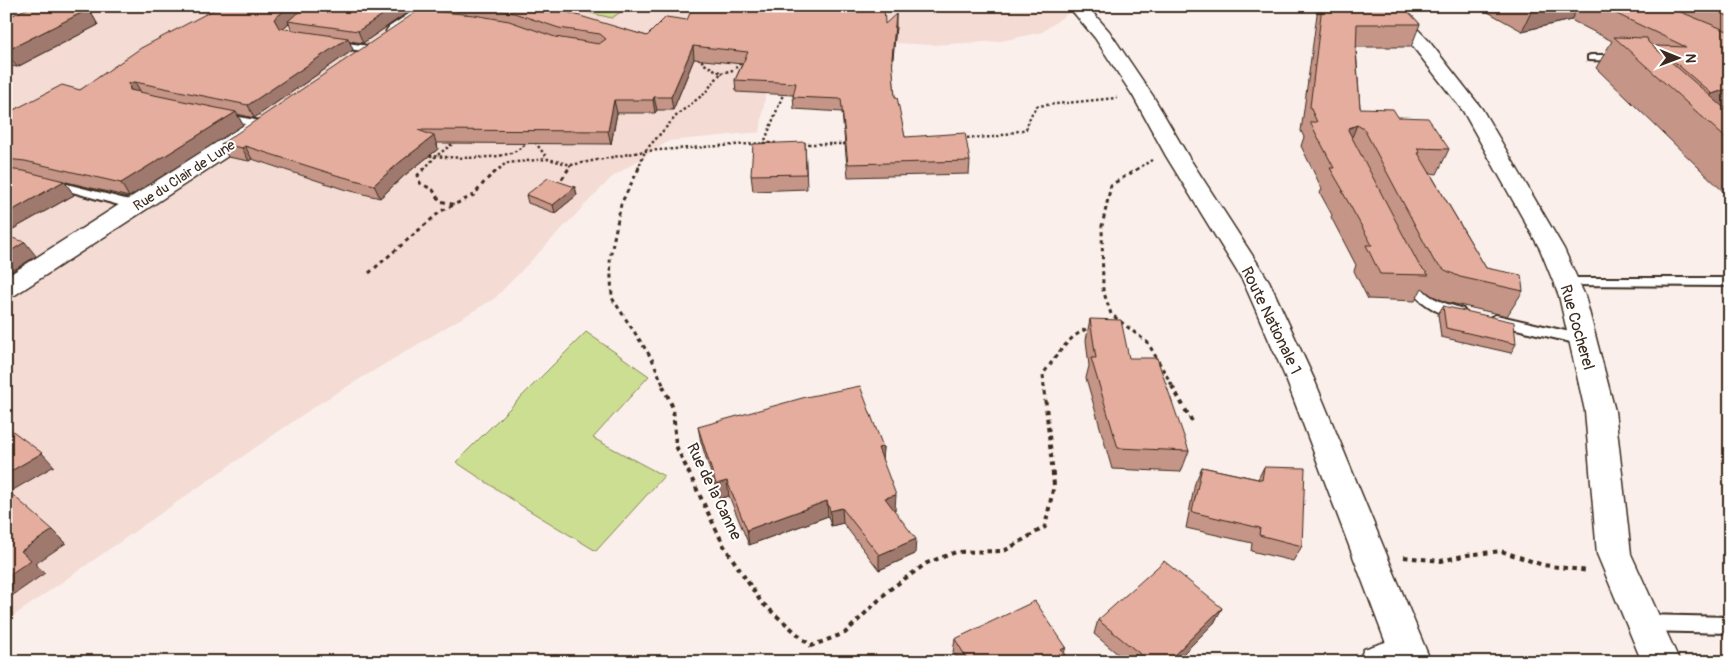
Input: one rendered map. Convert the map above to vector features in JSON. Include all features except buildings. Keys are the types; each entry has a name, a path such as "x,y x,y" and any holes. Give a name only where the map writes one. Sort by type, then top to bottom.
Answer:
{"street":[{"name":"Route Nationale 1","path":"1077,6 1102,35 1143,96 1177,156 1256,281 1300,379 1368,553 1399,659"},
{"name":"Rue Cocherel","path":"1385,6 1421,44 1472,108 1552,249 1572,296 1600,411 1614,554 1642,623 1661,662"},
{"path":"342,69 369,49 427,14"},
{"name":"Rue du Clair de Lune","path":"6,289 269,119"}],"lane":[{"path":"326,43 369,49"},
{"path":"1591,58 1631,61"},
{"path":"213,115 269,119"},
{"path":"43,181 137,206"},
{"path":"1402,266 1414,290 1425,300 1441,308 1583,340"},
{"path":"1566,282 1730,282"},
{"path":"1642,623 1730,625"}],"path":[{"path":"695,50 704,64 721,73 733,70 749,56"},
{"name":"Rue de la Canne","path":"721,73 704,94 678,114 645,151 634,180 621,204 610,258 612,298 652,359 673,408 676,446 724,546 761,602 811,646 845,633 889,590 927,563 956,552 1004,552 1046,527 1054,485 1043,374 1072,336 1081,329 1096,326"},
{"path":"764,143 785,90"},
{"path":"956,138 996,137 1026,129 1031,115 1037,106 1143,96"},
{"path":"456,205 440,201 433,190 420,183 418,175 435,157 461,137"},
{"path":"418,153 435,157 491,156 511,153 534,139 548,159"},
{"path":"370,273 441,211 474,195 486,180 506,163 548,159 571,166 645,151 783,143"},
{"path":"802,144 849,144"},
{"path":"1177,156 1149,161 1111,185 1102,226 1103,290 1111,314 1148,342 1194,425"},
{"path":"562,179 571,166"},
{"path":"1117,323 1123,323"},
{"path":"1368,553 1441,561 1501,551 1543,565 1569,567 1624,579"}],"shaded area":[{"path":"6,6 1062,6 1070,12 1042,32 1001,41 931,45 789,37 766,90 760,132 669,141 612,177 495,298 318,404 6,621"}],"green space":[{"path":"560,6 629,6 612,18"},
{"path":"586,332 649,376 593,438 664,476 596,551 522,506 456,462"}]}
